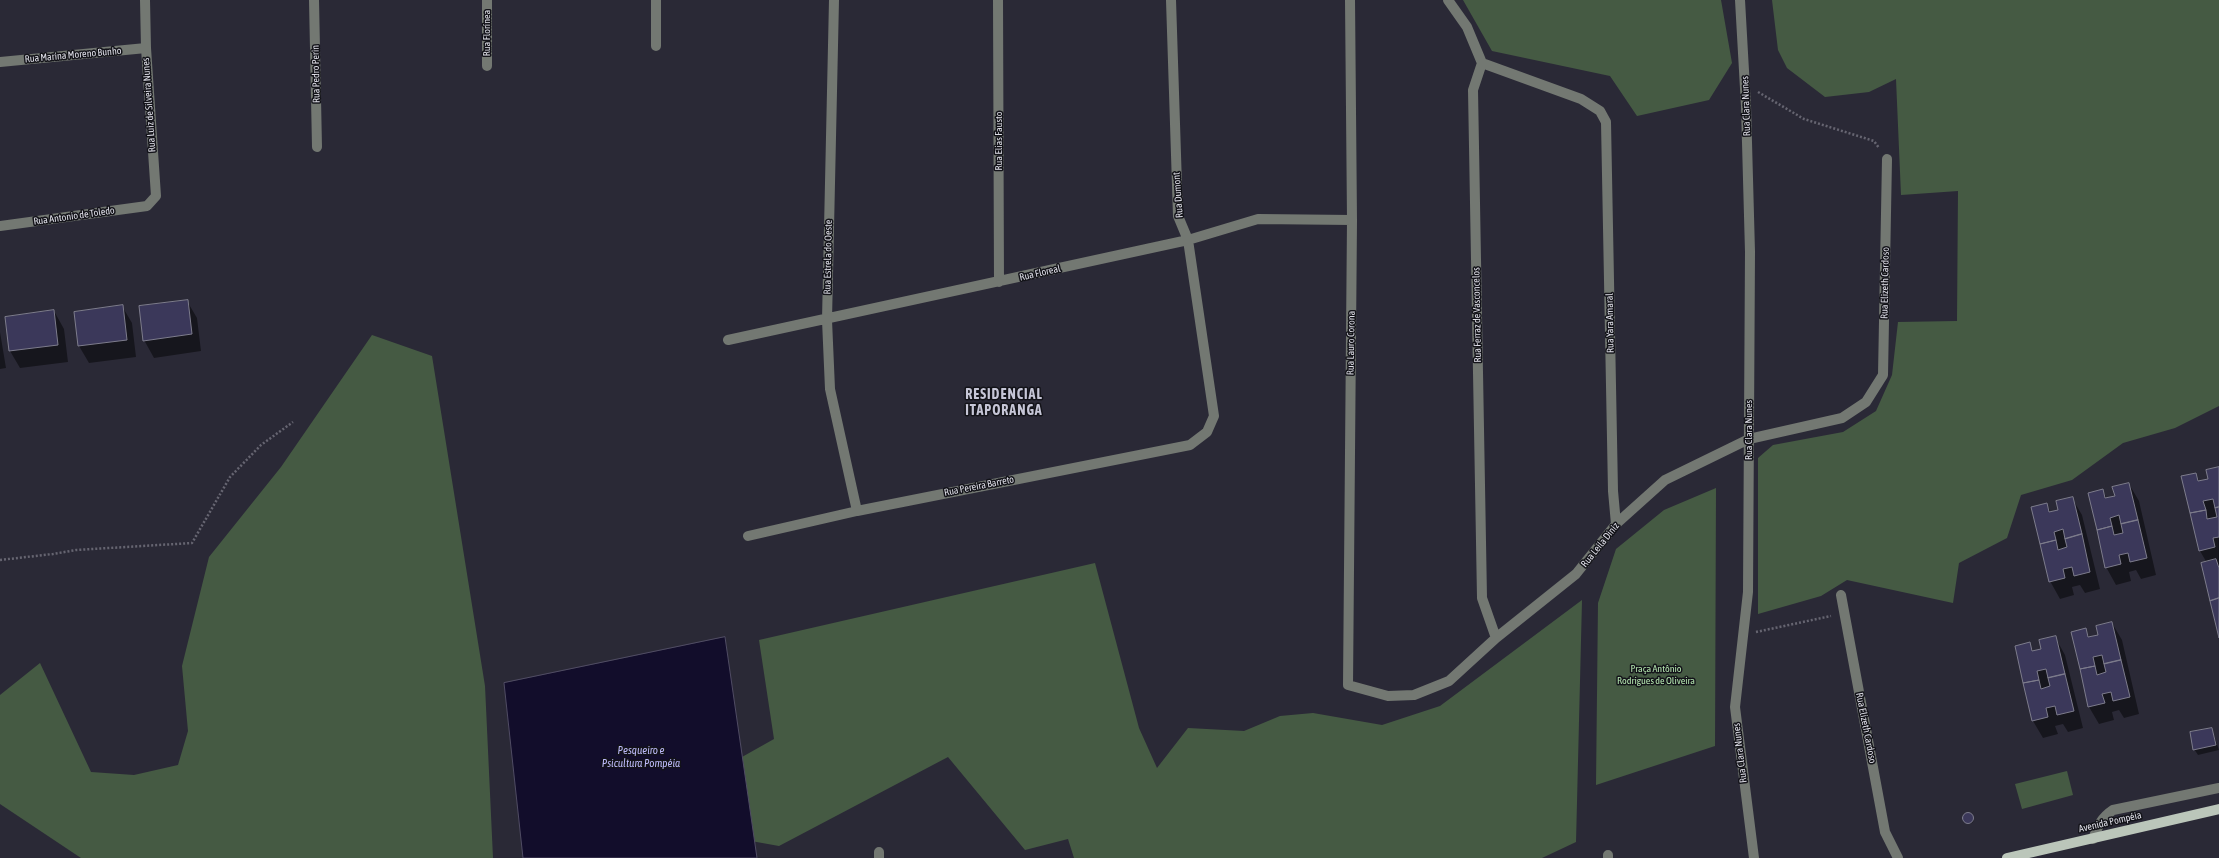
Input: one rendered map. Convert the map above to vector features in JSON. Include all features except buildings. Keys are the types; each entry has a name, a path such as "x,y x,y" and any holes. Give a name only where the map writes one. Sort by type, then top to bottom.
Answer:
{"main road":[{"name":"Avenida Pompéia","path":"2007,858 2219,809"}],"street":[{"name":"Rua Luiz de Silveira Nunes","path":"145,0 146,48 156,196 147,206"},
{"name":"Rua Pedro Perin","path":"314,0 317,147"},
{"name":"Rua Florínea","path":"487,0 487,66"},
{"path":"656,0 656,46"},
{"name":"Rua Estrela do Oeste","path":"834,0 827,320 830,389 857,511"},
{"name":"Rua Elias Fausto","path":"998,0 999,282"},
{"name":"Rua Dumont","path":"1170,0 1178,216 1188,240 1214,416 1207,432"},
{"name":"Rua Lauro Corona","path":"1348,685 1352,220 1350,0"},
{"path":"1448,0 1467,27 1482,63"},
{"name":"Rua Clara Nunes","path":"1740,0 1745,82 1750,252 1748,592 1735,707 1754,858"},
{"name":"Rua Marina Moreno Bunho","path":"0,62 146,48"},
{"name":"Rua Yara Amaral","path":"1482,63 1581,99 1600,111 1606,122 1613,491 1616,524"},
{"name":"Rua Ferraz de Vasconcelos","path":"1482,63 1473,90 1482,598 1496,638"},
{"name":"Rua Elizeth Cardoso","path":"1866,402 1883,375 1887,159"},
{"name":"Rua Antonio de Toledo","path":"0,226 147,206"},
{"name":"Rua Floreal","path":"728,340 827,320 1188,240 1258,219 1352,220"},
{"name":"Rua Leila Diniz","path":"1348,685 1388,696 1414,695 1449,681 1496,638 1576,574 1616,524 1665,480 1749,439 1842,418 1866,402"},
{"name":"Rua Pereira Barreto","path":"748,536 857,511 1190,444 1207,432"},
{"name":"Rua Elizeth Cardoso","path":"1841,595 1885,832 1898,858"},
{"path":"2094,839 2102,820 2113,810 2219,788"}],"path":[{"path":"1745,82 1772,102 1804,119 1874,141 1887,159"},
{"path":"0,560 76,550 192,542 230,477 261,445 293,422"},
{"path":"1744,635 1844,613"}],"green space":[{"path":"1463,0 1721,0 1732,63 1709,100 1637,116 1610,76 1492,51"},
{"path":"1772,0 2219,0 2219,406 2175,428 2123,443 2072,480 2021,495 2007,538 1959,563 1953,603 1847,580 1821,596 1758,614 1758,458 1773,445 1843,432 1876,411 1892,375 1898,322 1957,321 1958,191 1901,195 1896,79 1869,92 1825,97 1787,68 1778,50"},
{"path":"372,335 432,356 485,686 493,858 81,858 0,804 0,695 40,663 91,772 134,775 178,765 188,731 182,666 209,557 281,467"},
{"name":"Praça Antônio Rodrigues de Oliveira","path":"1716,488 1715,746 1596,785 1598,603 1616,549 1664,510"},
{"path":"1095,563 1139,728 1157,768 1188,728 1244,731 1280,716 1313,713 1382,725 1440,706 1582,600 1576,842 1542,858 1074,858 1068,839 1025,850 948,757 779,846 701,832 678,793 774,739 759,640"},
{"path":"2067,771 2073,795 2022,809 2015,784"}],"water":[{"name":"Pesqueiro e Psicultura Pompéia","path":"725,637 757,858 523,858 504,683"}],"district":[{"name":"RESIDENCIAL ITAPORANGA","path":"1004,404"}]}
